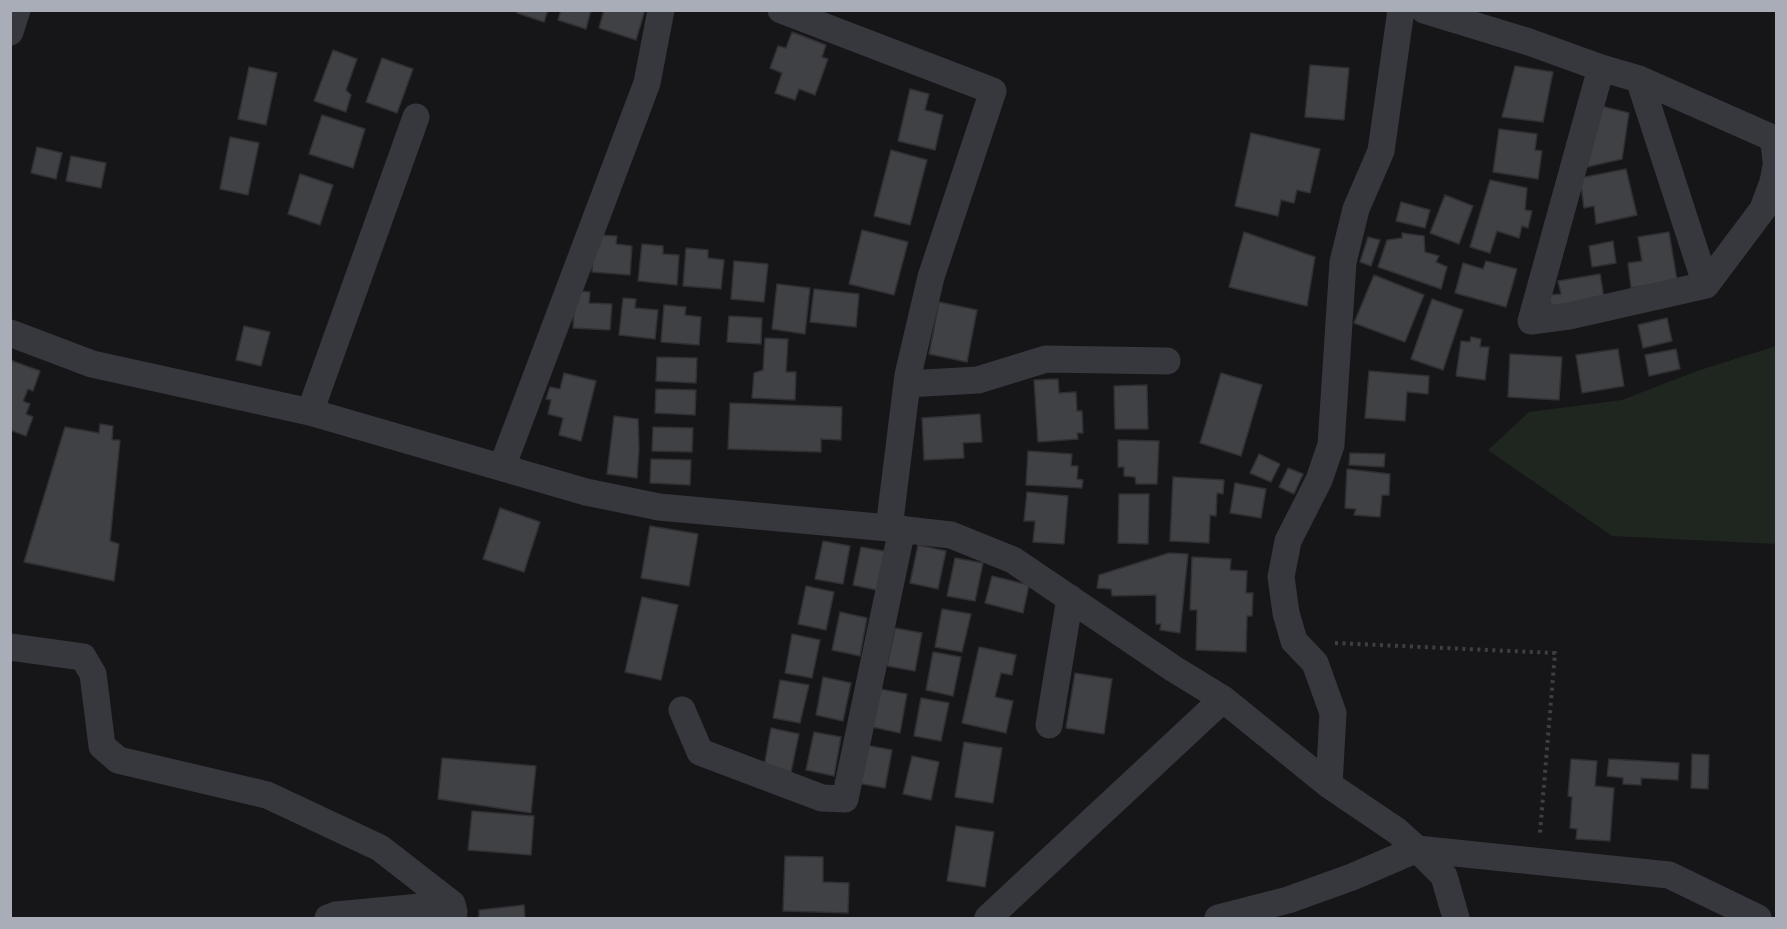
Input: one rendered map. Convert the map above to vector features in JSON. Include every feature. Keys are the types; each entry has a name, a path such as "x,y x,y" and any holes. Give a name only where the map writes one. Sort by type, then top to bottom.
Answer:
{"street":[{"path":"10,32 17,10"},
{"path":"502,467 647,83 661,10"},
{"path":"682,710 700,752 822,798 844,799 895,528 907,384 931,277 993,91 781,10"},
{"path":"1329,785 1334,713 1315,663 1294,641 1286,614 1281,577 1288,541 1319,480 1331,444 1343,262 1356,209 1381,151 1401,10"},
{"path":"1424,10 1529,42 1639,80 1768,136 1774,142 1776,161"},
{"path":"1601,68 1532,321 1569,316 1706,285 1763,209 1776,166"},
{"path":"1639,80 1706,285"},
{"path":"310,412 416,117"},
{"path":"10,333 92,364 310,412 586,492 659,507 951,535 1013,560 1174,669 1223,699 1329,785 1396,831 1444,876 1456,918"},
{"path":"907,384 978,380 1046,359 1167,361"},
{"path":"1049,725 1071,598"},
{"path":"10,647 83,657 93,674 102,746 118,760 267,795 380,848 454,911"},
{"path":"988,918 1223,699"},
{"path":"1218,918 1288,900 1352,877 1417,849 1669,875 1758,918"},
{"path":"328,918 336,915 454,911"}],"path":[{"path":"1294,641 1555,653 1538,861"}],"shaded area":[{"path":"1776,346 1776,544 1612,536 1488,450 1529,412 1622,400 1697,371"}],"building":[{"path":"517,10 548,10 544,22 517,13"},
{"path":"561,10 591,10 586,29 558,20"},
{"path":"604,10 645,10 636,40 599,28"},
{"path":"792,32 826,45 822,57 828,59 815,95 799,89 795,100 775,93 782,73 770,68 778,46 786,48"},
{"path":"333,50 357,59 346,90 351,95 346,112 314,101"},
{"path":"382,58 413,69 397,113 366,102"},
{"path":"1310,65 1349,68 1344,120 1305,117"},
{"path":"1515,66 1553,72 1543,122 1502,117"},
{"path":"249,67 277,73 266,125 238,119"},
{"path":"910,89 929,94 925,110 943,115 935,150 898,141"},
{"path":"1601,106 1629,113 1622,159 1587,167"},
{"path":"322,115 365,129 353,168 309,154"},
{"path":"1499,129 1537,134 1535,150 1542,151 1538,179 1493,172"},
{"path":"1251,133 1320,149 1310,193 1297,190 1294,203 1281,200 1278,216 1235,206"},
{"path":"230,137 259,143 248,195 220,189"},
{"path":"37,147 62,153 56,179 31,173"},
{"path":"891,150 927,160 910,225 874,216"},
{"path":"71,156 106,163 101,188 66,181"},
{"path":"1626,169 1637,215 1596,224 1594,206 1584,208 1580,178"},
{"path":"300,174 333,185 320,225 288,214"},
{"path":"1490,180 1527,188 1525,210 1532,211 1528,228 1522,226 1519,238 1497,231 1490,253 1470,247"},
{"path":"1445,195 1473,206 1459,244 1430,233"},
{"path":"1401,202 1430,210 1425,228 1396,221"},
{"path":"862,230 908,242 894,295 849,284"},
{"path":"1244,232 1315,257 1307,306 1229,287"},
{"path":"1669,232 1677,280 1631,288 1628,263 1642,261 1638,237"},
{"path":"1402,233 1424,236 1425,252 1439,256 1436,262 1447,267 1441,289 1378,267 1387,240 1402,238"},
{"path":"594,235 617,236 616,244 632,246 630,275 592,272"},
{"path":"1368,237 1380,240 1371,266 1360,262"},
{"path":"1613,241 1616,263 1592,267 1589,246"},
{"path":"642,244 663,246 663,254 679,255 677,285 638,281"},
{"path":"686,248 708,250 708,258 724,260 721,289 683,286"},
{"path":"734,261 768,264 764,302 731,299"},
{"path":"1486,261 1517,269 1506,307 1455,293 1463,263 1483,269"},
{"path":"1600,274 1604,298 1551,308 1549,295 1561,294 1558,281"},
{"path":"1374,275 1424,295 1405,342 1354,323"},
{"path":"777,284 810,288 805,334 772,329"},
{"path":"814,289 859,294 856,327 810,322"},
{"path":"575,291 590,292 589,303 612,304 610,330 573,328"},
{"path":"623,298 636,299 635,308 658,310 655,339 619,335"},
{"path":"1432,299 1463,310 1443,370 1411,359"},
{"path":"939,302 977,310 967,362 929,354"},
{"path":"664,305 686,307 685,315 701,317 699,345 661,342"},
{"path":"729,316 762,318 761,344 727,342"},
{"path":"1667,318 1672,341 1643,348 1638,325"},
{"path":"244,326 270,332 261,366 236,360"},
{"path":"1471,337 1481,339 1480,347 1489,347 1485,380 1456,376 1461,341 1470,342"},
{"path":"765,338 788,339 786,372 796,372 795,400 752,398 754,373 763,370"},
{"path":"1618,349 1624,386 1582,393 1576,355"},
{"path":"1676,349 1680,369 1649,376 1645,355"},
{"path":"1510,354 1562,357 1559,400 1508,397"},
{"path":"657,357 697,358 696,383 656,381"},
{"path":"10,360 40,371 33,391 28,389 23,401 30,404 26,414 33,417 26,436 10,430"},
{"path":"1369,371 1429,376 1428,394 1407,392 1405,421 1365,418"},
{"path":"564,373 596,381 581,441 559,435 563,418 548,414 551,400 546,399 550,387 560,389"},
{"path":"1221,373 1262,385 1241,456 1200,443"},
{"path":"1058,379 1059,393 1076,392 1077,411 1082,411 1083,433 1077,433 1078,439 1038,442 1034,380"},
{"path":"1147,385 1148,429 1115,429 1114,386"},
{"path":"656,389 696,390 695,415 655,413"},
{"path":"730,403 842,407 841,440 821,439 821,452 728,449"},
{"path":"980,414 982,442 963,443 964,458 924,460 922,418"},
{"path":"614,416 638,419 637,478 607,474"},
{"path":"100,424 113,426 112,440 120,440 110,541 119,544 114,581 24,562 65,427 99,433"},
{"path":"653,427 693,428 692,452 652,451"},
{"path":"1118,440 1159,441 1157,484 1136,484 1135,477 1124,476 1124,467 1118,467"},
{"path":"1028,451 1072,454 1071,466 1078,466 1077,479 1083,480 1082,488 1026,485"},
{"path":"1350,453 1385,454 1384,467 1349,465"},
{"path":"1259,454 1280,464 1271,482 1250,473"},
{"path":"651,459 691,460 690,485 650,483"},
{"path":"1288,468 1303,474 1294,494 1279,487"},
{"path":"1347,469 1390,474 1389,495 1382,495 1380,517 1354,515 1356,509 1345,508"},
{"path":"1173,477 1224,480 1223,494 1217,493 1216,516 1210,515 1209,543 1170,541"},
{"path":"1235,483 1266,489 1261,518 1230,513"},
{"path":"1027,492 1068,496 1064,544 1033,542 1035,521 1024,521"},
{"path":"1119,494 1149,494 1148,544 1118,543"},
{"path":"500,508 540,522 524,572 483,559"},
{"path":"650,526 698,534 689,586 641,578"},
{"path":"823,541 850,546 843,584 815,579"},
{"path":"918,545 946,551 938,589 910,583"},
{"path":"861,547 889,552 881,591 853,585"},
{"path":"1169,553 1188,554 1180,633 1160,630 1161,624 1156,624 1156,595 1112,596 1111,589 1097,588 1099,575"},
{"path":"1192,557 1231,559 1230,570 1247,571 1246,593 1253,593 1252,616 1247,616 1246,652 1196,650 1197,610 1190,610"},
{"path":"955,558 983,563 975,601 947,596"},
{"path":"992,576 1029,585 1023,613 985,603"},
{"path":"806,586 834,592 826,630 798,624"},
{"path":"642,597 678,605 661,680 625,672"},
{"path":"942,609 971,614 962,652 935,647"},
{"path":"840,612 867,618 860,656 832,650"},
{"path":"895,628 922,633 915,671 887,666"},
{"path":"792,634 820,640 812,678 785,673"},
{"path":"979,647 1016,655 1012,675 1001,673 995,697 1013,701 1006,733 962,723"},
{"path":"933,652 961,657 953,696 926,690"},
{"path":"1075,673 1112,679 1104,734 1066,728"},
{"path":"823,677 851,683 843,721 816,715"},
{"path":"780,680 809,685 800,723 773,718"},
{"path":"880,689 907,694 900,733 872,727"},
{"path":"921,698 949,703 941,741 914,736"},
{"path":"771,728 799,734 791,772 764,767"},
{"path":"814,732 841,737 834,776 806,770"},
{"path":"964,742 1002,748 993,803 955,797"},
{"path":"865,745 892,750 885,788 857,783"},
{"path":"1692,754 1709,755 1708,789 1691,788"},
{"path":"912,756 939,762 931,800 903,794"},
{"path":"442,758 536,766 531,813 438,799"},
{"path":"1571,759 1597,761 1595,786 1614,788 1610,841 1576,839 1577,829 1570,828 1572,797 1568,796"},
{"path":"1609,759 1679,763 1678,780 1641,778 1641,785 1623,784 1623,778 1607,776"},
{"path":"472,811 534,816 531,855 468,850"},
{"path":"956,826 994,832 985,887 947,881"},
{"path":"785,856 823,857 823,882 849,883 848,913 783,911"},
{"path":"524,905 525,918 479,918 479,910"}]}
